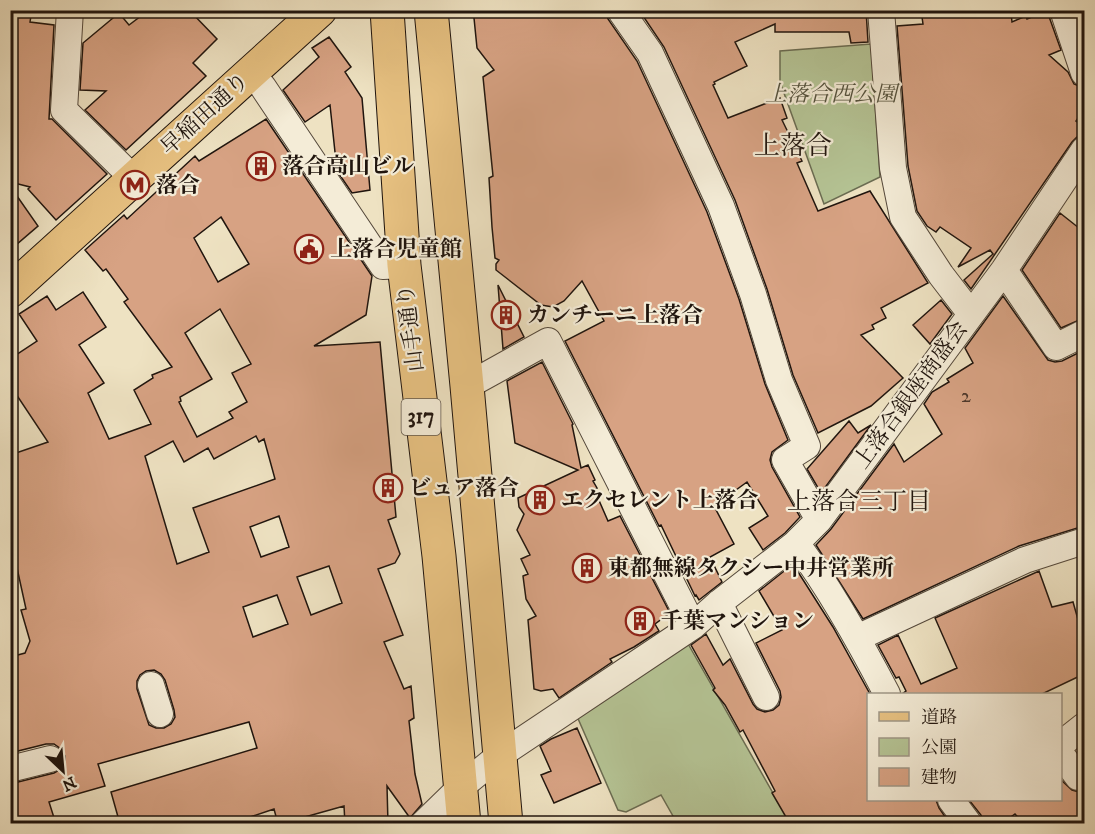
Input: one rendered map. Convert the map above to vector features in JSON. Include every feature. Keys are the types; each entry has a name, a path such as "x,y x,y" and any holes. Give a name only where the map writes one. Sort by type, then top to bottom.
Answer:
{"main road":[{"name":"早稲田通り","path":"10,291 320,10"},
{"name":"山手通り","path":"387,10 404,265 439,556 464,824"},
{"name":"317","path":"431,10 507,824"}],"street":[{"path":"70,10 64,110 134,179"},
{"path":"620,10 651,53 721,206 753,294 779,380 807,446 785,460 819,520"},
{"path":"881,10 893,168 903,217 941,275 972,314"},
{"path":"1063,10 1084,73"},
{"path":"251,72 383,266 404,265"},
{"name":"上落合銀座商盛会","path":"423,824 461,787 500,755 693,626 795,544 819,520 1004,270 1084,150"},
{"path":"1004,270 1056,347 1084,333"},
{"path":"467,386 548,340 693,626"},
{"path":"857,638 1025,560 1084,541"},
{"path":"795,544 815,569 857,638 886,693"},
{"path":"719,603 766,697"},
{"path":"151,685 160,714"},
{"path":"1062,744 1084,726"},
{"path":"1062,756 1078,777"},
{"path":"10,769 50,759"},
{"path":"952,801 969,824"}],"green space":[{"name":"上落合西公園","path":"871,44 880,177 824,204 780,82 780,51"},
{"path":"687,642 790,823 677,823 661,795 626,812 618,810 576,714"}],"building":[{"path":"10,10 32,10 30,22 54,25 49,119 52,119 107,174 56,220 28,189 30,187 10,182 10,156 16,136 10,136"},
{"path":"149,10 189,10 217,39 193,63 206,76 126,150 85,110 106,91 80,90 83,43 119,13 129,25"},
{"path":"479,10 605,10 608,19 637,61 707,212 739,299 765,384 788,440 772,452 770,460 772,467 800,517 785,533 763,550 749,528 768,516 747,482 714,506 734,544 710,557 722,582 699,600 565,341 604,321 582,281 564,301 553,307 541,305 496,270 499,260 495,258 492,227 489,178 493,176 483,77 494,70 477,48 474,18"},
{"path":"639,10 866,10 868,42 851,43 849,32 775,32 775,24 735,42 747,66 714,82 713,85 728,118 780,98 787,118 782,120 802,161 797,163 818,211 870,191 928,283 881,308 886,318 872,325 874,329 861,335 903,378 871,406 818,433 793,375 767,289 735,200 664,47"},
{"path":"1004,11 1004,13 1011,13 1012,22 1047,11 1061,50 1049,55 1068,72 1074,84 1084,88 1084,109 1076,121 1084,127 1084,135 1072,142 971,289 964,280 993,254 990,250 958,267 971,248 940,227 936,232 927,226 917,211 908,166 897,26 923,24 922,17"},
{"path":"329,37 351,67 345,72 362,98 370,190 352,193 337,171 330,105 305,122 283,90 319,57 312,48"},
{"path":"266,119 372,276 366,315 314,346 380,342 396,517 388,520 400,554 395,563 378,569 403,635 384,642 404,689 411,686 414,718 409,721 415,774 422,804 410,818 387,786 388,824 345,824 344,806 280,824 278,824 274,809 229,824 120,824 111,792 257,748 249,722 98,764 105,786 49,802 56,824 10,824 10,784 54,773 65,763 65,756 61,749 54,744 10,753 10,657 25,653 30,641 21,610 26,609 10,536 10,455 48,442 10,385 10,359 37,341 19,314 47,296 56,310 83,292 106,327 79,345 104,383 88,393 109,439 151,424 134,390 153,378 152,375 172,367 124,302 128,299 106,269 103,271 85,250 124,215 127,219 195,156 199,161","holes":["221,217 249,264 218,282 194,238","220,309 251,364 232,373 247,402 229,412 233,418 197,437 179,402 180,397 212,379 185,333","256,436 259,442 264,439 275,479 193,508 209,552 177,564 145,456 173,441 184,462 208,448 214,459","279,516 289,547 261,557 250,527","329,566 342,603 311,615 297,577","277,595 288,624 253,637 243,607","154,670 165,680 175,717 171,724 164,728 149,725 137,689 140,675"]},
{"path":"10,186 38,226 10,250"},
{"path":"1060,213 1084,232 1084,318 1061,328 1022,270"},
{"name":"カンチーニ上落合","path":"498,285 524,337 503,349"},
{"path":"1003,296 1048,360 1062,361 1084,350 1084,526 1019,546 863,619 816,545 831,529 894,444 904,462 942,434 924,404 932,392 949,382 947,379 973,363 965,348"},
{"path":"941,300 952,314 930,344 913,325"},
{"path":"542,362 573,424 581,468 588,465 597,488 594,489 608,521 620,516 670,613 655,624 659,631 610,659 612,662 559,698 553,689 541,691 534,689 528,620 536,616 526,599 523,576 528,574 521,559 530,555 517,530 524,514 519,507 518,498 578,470 515,443 507,381"},
{"path":"849,421 858,433 871,425 821,493 807,469"},
{"path":"793,564 833,627 869,693 867,693 867,801 936,801 948,821 944,824 790,824 772,793 775,791 743,730 740,732 725,705 713,690 715,688 691,645 706,634 723,665 730,659 757,709 765,712 773,710 779,705 780,691 756,643 782,630 759,591"},
{"path":"1039,571 1052,607 1073,602 1079,623 1084,621 1084,674 1044,693 903,693 906,691 899,677 896,678 878,645 898,635 921,684 957,668 935,618"},
{"path":"577,728 601,783 554,803 541,775 551,771 540,746"},
{"path":"1062,781 1072,790 1079,792 1084,790 1084,824 1024,824 1015,814 1001,824 984,824 981,815 970,801 1062,801"}],"place":[{"name":"落合高山ビル","path":"261,166"},
{"name":"落合","path":"135,185"},
{"name":"上落合児童館","path":"309,249"},
{"name":"カンチーニ上落合","path":"506,315"},
{"name":"ビュア落合","path":"388,488"},
{"name":"エクセレント上落合","path":"540,500"},
{"name":"東都無線タクシー中井営業所","path":"587,568"},
{"name":"千葉マンション","path":"640,621"}],"district":[{"name":"上落合","path":"793,146"},
{"name":"上落合三丁目","path":"859,502"}]}
